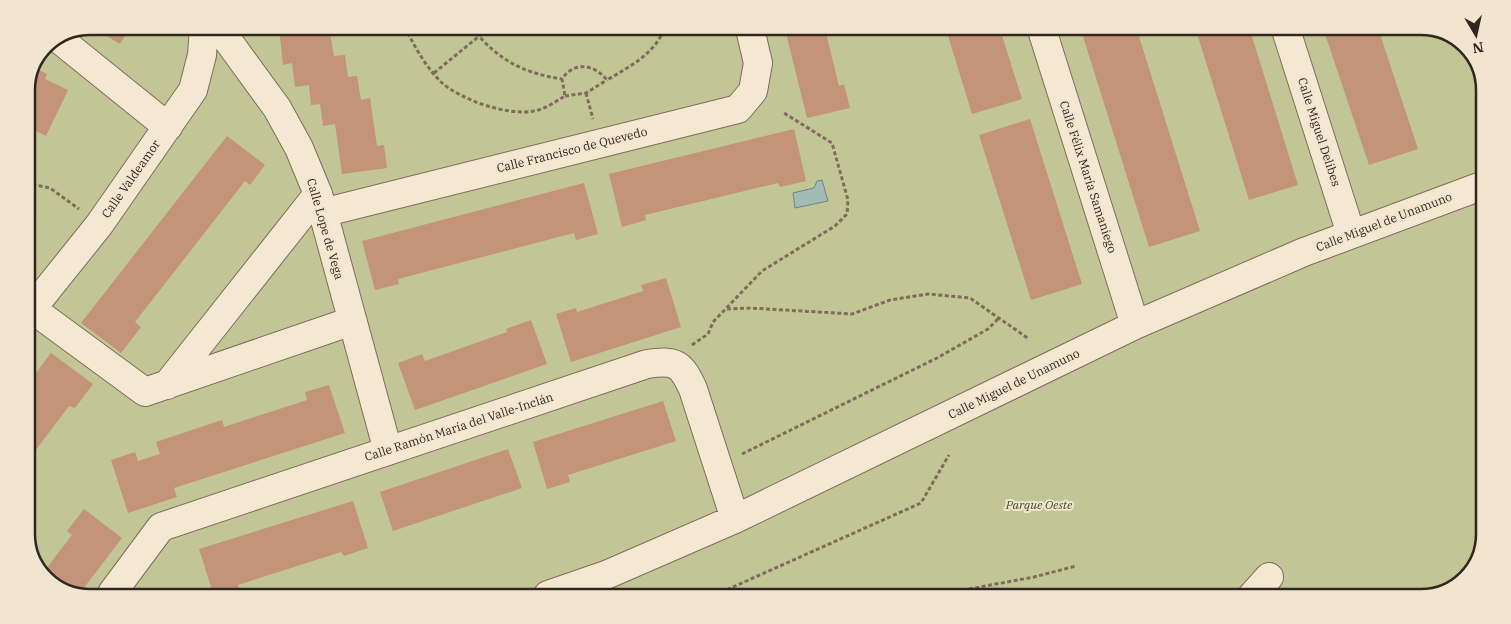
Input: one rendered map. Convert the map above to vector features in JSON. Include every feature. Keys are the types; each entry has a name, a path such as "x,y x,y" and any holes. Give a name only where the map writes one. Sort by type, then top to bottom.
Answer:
{"street":[{"name":"Calle Valdeamor","path":"35,305 99,224 193,90 202,55 203,35"},
{"name":"Calle Lope de Vega","path":"224,35 277,108 299,148 320,204 388,451"},
{"name":"Calle Francisco de Quevedo","path":"320,204 738,108 753,91 758,64 751,35"},
{"name":"Calle Félix María Samaniego","path":"1044,35 1135,325"},
{"name":"Calle Miguel Delibes","path":"1288,35 1351,234"},
{"path":"63,42 168,127"},
{"name":"Calle Miguel de Unamuno","path":"565,589 606,575 735,520 1135,325 1351,234 1476,188"},
{"path":"167,384 320,204"},
{"path":"35,317 145,392 352,321"},
{"path":"669,361 684,370 735,520"},
{"name":"Calle Ramón María del Valle-Inclán","path":"115,589 162,526 648,364 669,361"},
{"path":"1258,589 1269,577"}],"path":[{"path":"409,35 434,73 451,89 468,98 510,112 534,111 550,106 565,96 586,93 642,60 659,41 662,35"},
{"path":"434,73 479,36 515,66 537,75 562,79"},
{"path":"565,96 562,79 568,70 577,67 591,67 601,73 607,80"},
{"path":"669,361 708,334 713,322 727,310 741,291 762,271 835,226 847,214 848,200 832,143 784,112"},
{"path":"35,185 50,188 99,224"},
{"path":"727,310 750,308 852,314 890,300 928,294 970,298 1029,339"},
{"path":"718,467 937,358 988,329 998,318"},
{"path":"728,589 921,503 949,455"},
{"path":"969,589 1034,577 1076,566"}],"green space":[{"name":"Parque Oeste","path":"90,35 1421,35 1438,38 1451,44 1451,60 1467,60 1472,69 1476,87 1476,541 1473,551 1465,567 1457,575 1445,583 1428,589 83,589 73,586 60,580 46,567 39,555 35,537 35,90 39,69 44,60 51,51 69,39"}],"water":[{"path":"822,180 828,201 795,208 793,193 814,188 817,181"}],"building":[{"path":"105,35 126,35 120,44"},
{"path":"280,35 330,35 334,56 345,55 348,77 357,76 361,100 370,98 377,146 384,145 387,168 342,174 335,124 323,126 320,104 311,105 309,85 295,87 292,63 283,65"},
{"path":"786,35 826,35 839,86 844,84 850,108 807,118"},
{"path":"948,35 1002,35 1022,99 972,114"},
{"path":"1083,35 1139,35 1200,231 1149,247"},
{"path":"1198,35 1252,35 1298,185 1249,200"},
{"path":"1325,35 1380,35 1418,149 1369,165"},
{"path":"39,70 47,74 45,79 68,90 46,136 35,130 35,90"},
{"path":"1030,119 1082,284 1031,300 979,135"},
{"path":"794,129 806,181 780,187 778,183 645,215 646,220 622,227 609,174"},
{"path":"227,136 265,165 250,185 245,181 135,322 141,327 121,353 81,323"},
{"path":"584,183 598,234 576,240 574,233 398,279 399,284 375,290 362,241"},
{"path":"666,278 681,327 571,362 556,314 576,308 577,312 643,291 641,285"},
{"path":"531,320 547,364 415,410 398,363 422,354 425,361 507,332 506,329"},
{"path":"51,353 93,384 75,408 69,406 35,451 35,374"},
{"path":"329,385 345,433 174,488 177,497 128,513 111,460 135,452 138,461 160,454 156,442 222,420 224,427 307,400 305,392"},
{"path":"663,401 676,441 568,475 570,482 547,489 533,442"},
{"path":"508,449 522,488 393,531 380,492"},
{"path":"353,501 368,548 344,556 341,552 238,585 239,589 212,589 199,549"},
{"path":"84,509 122,538 83,589 60,580 47,568 72,535 67,531"}]}
